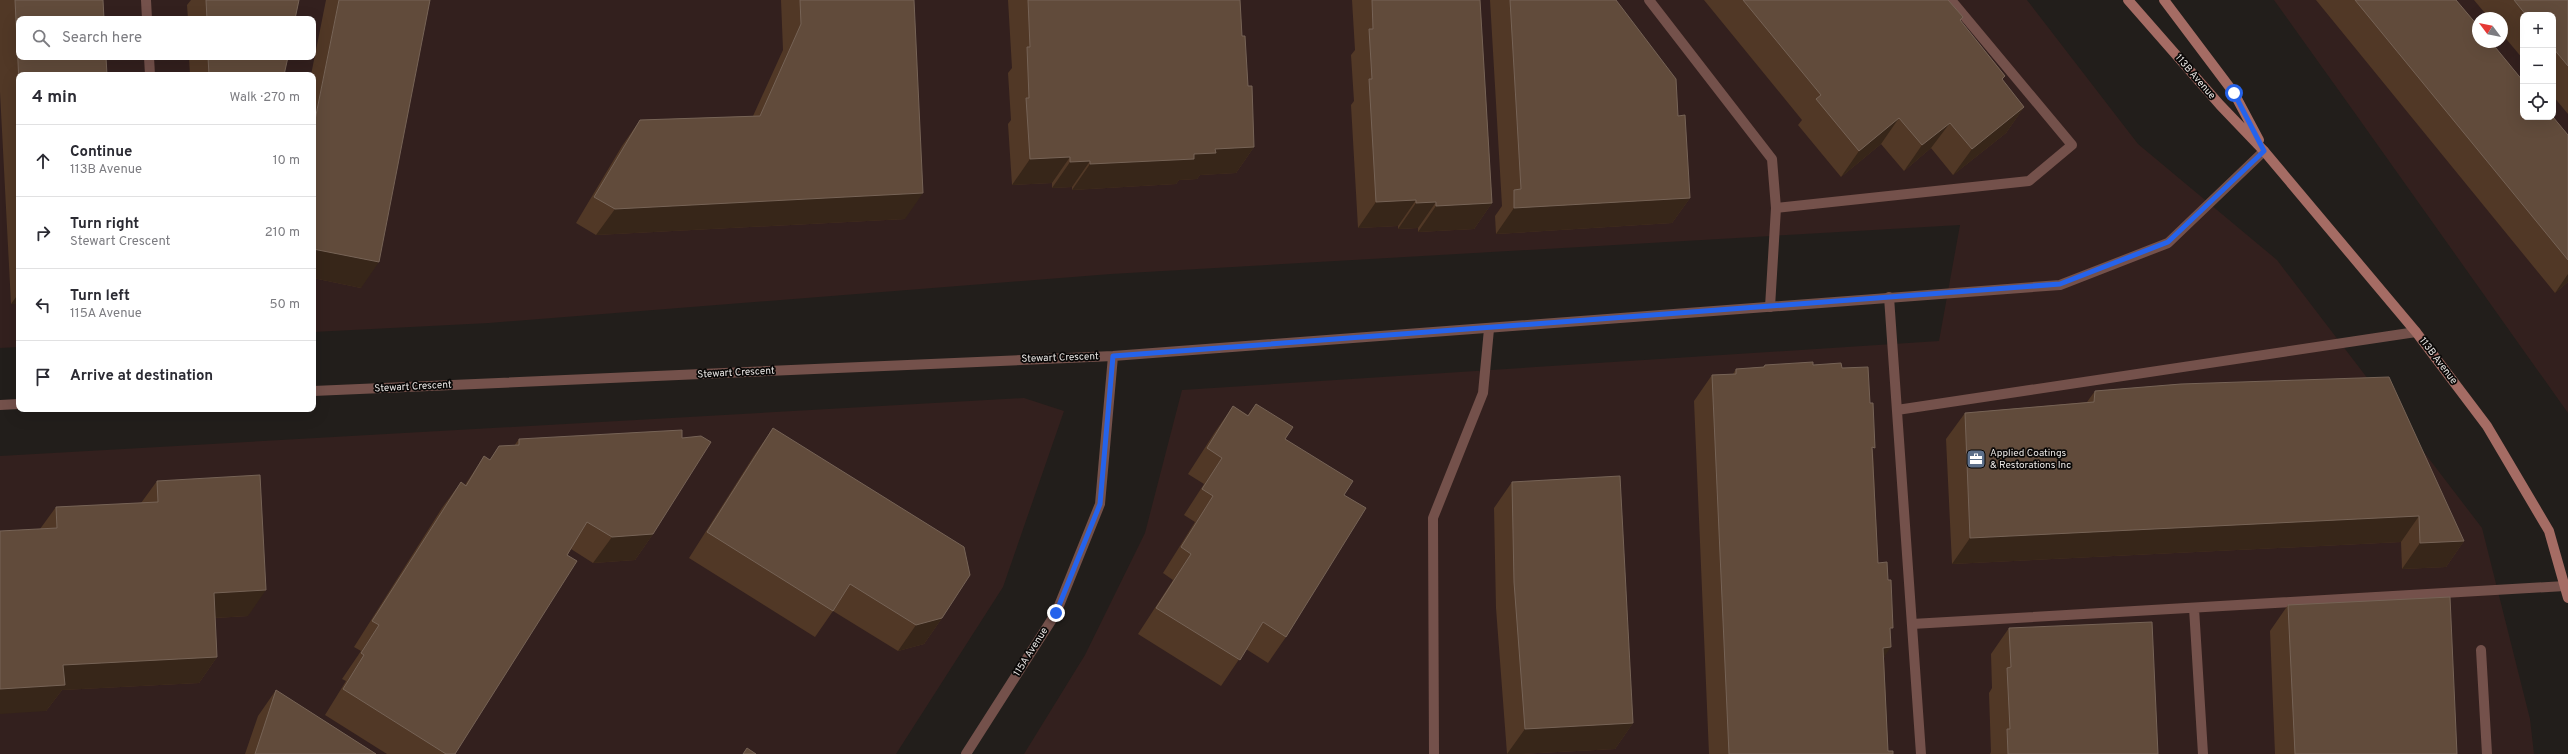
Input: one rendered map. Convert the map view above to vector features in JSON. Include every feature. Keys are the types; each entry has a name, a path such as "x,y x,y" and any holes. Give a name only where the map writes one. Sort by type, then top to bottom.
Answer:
{"main road":[{"name":"113B Avenue","path":"2128,0 2220,105 2264,151 2416,332 2487,426 2549,531 2568,598"},
{"name":"113B Avenue","path":"2164,0 2234,93 2264,151"}],"street":[{"path":"146,0 147,16"},
{"path":"1650,0 1772,159 1776,208 1770,307"},
{"path":"1776,208 2029,181 2072,145 1951,0"},
{"path":"149,60 150,72"},
{"name":"Stewart Crescent","path":"316,391 1113,356 1489,329 2060,284 2168,242 2264,151"},
{"path":"1889,297 1921,754"},
{"path":"1434,754 1433,518 1483,393 1489,329"},
{"path":"1897,410 2416,332"},
{"name":"115A Avenue","path":"966,754 1056,613 1100,504 1113,356"},
{"path":"0,405 16,404"},
{"path":"1912,624 2565,586"},
{"path":"2194,608 2203,754"},
{"path":"2481,650 2487,754"}],"shaded area":[{"path":"0,0 2027,0 2138,144 2277,260 2482,528 2530,719 2534,754 1024,754 1085,655 1145,533 1182,390 1939,341 1960,225 1111,274 489,323 316,332 316,72 16,72 16,347 0,348"},
{"path":"2274,0 2568,0 2568,413 2357,116"},
{"path":"1024,398 1064,411 1003,587 896,754 0,754 0,456"}],"building":[{"path":"15,0 103,0 104,16 16,16 16,21"},
{"path":"206,0 299,0 296,16 207,16"},
{"path":"339,0 430,0 379,262 316,250 316,115"},
{"path":"800,0 914,0 923,193 615,209 594,197 640,120 760,116 801,24"},
{"path":"1028,0 1240,0 1242,36 1245,36 1248,86 1252,86 1254,147 1215,149 1216,153 1194,154 1194,159 1090,164 1090,161 1070,162 1070,157 1030,159 1026,98 1029,98 1027,47 1030,47"},
{"path":"1372,0 1480,0 1492,203 1436,206 1436,202 1416,203 1416,200 1376,202 1369,79 1372,79 1369,29 1373,29"},
{"path":"1510,0 1616,0 1676,79 1678,116 1685,115 1690,198 1514,208 1514,190 1521,189"},
{"path":"1743,0 1948,0 1963,17 1960,20 2005,76 2002,79 2024,107 1972,149 1950,123 1922,145 1899,118 1859,151 1816,99 1821,95"},
{"path":"2355,0 2456,0 2472,19 2472,48 2496,48 2520,77 2520,120 2556,120 2568,135 2568,260"},
{"path":"2514,0 2568,0 2568,66 2556,52 2556,12 2524,12"},
{"path":"18,60 106,60 107,72 18,72"},
{"path":"208,60 287,60 285,72 209,72"},
{"path":"1813,362 1813,365 1841,363 1842,368 1868,367 1870,403 1873,403 1875,448 1872,447 1878,563 1887,562 1888,580 1891,580 1893,628 1890,628 1891,647 1883,648 1888,751 1893,751 1893,754 1729,754 1712,375 1736,374 1736,369 1764,367 1765,365"},
{"path":"2389,377 2464,541 2420,543 2419,516 1970,538 1965,413 2094,402 2095,391 2181,384"},
{"path":"1256,404 1293,427 1285,439 1353,481 1344,495 1366,508 1286,637 1263,622 1240,660 1156,608 1191,554 1181,547 1213,496 1202,489 1222,458 1207,448 1233,406 1248,416"},
{"path":"773,428 964,547 970,575 942,618 916,625 850,584 833,611 707,532"},
{"path":"682,430 682,438 701,436 711,442 653,534 612,537 587,522 567,555 577,561 455,754 446,754 343,689 364,655 361,653 379,625 372,621 461,482 466,486 484,456 490,460 499,446 519,445 519,439"},
{"path":"260,475 266,590 214,593 217,657 63,665 65,685 0,689 0,531 57,528 56,507 158,502 157,481"},
{"path":"1620,476 1633,723 1525,729 1514,582 1512,482"},
{"path":"2450,597 2457,754 2295,754 2288,605"},
{"path":"2152,622 2158,754 2008,754 2007,729 2010,729 2007,668 2011,667 2009,628"},
{"path":"276,690 376,754 255,754"},
{"path":"747,748 756,754 743,754"}],"place":[{"name":"Applied Coatings & Restorations Inc","path":"1976,459"}],"route":[{"path":"1056,613 1100,504 1113,356 1489,329 2060,284 2168,242 2264,151 2234,93"}]}
